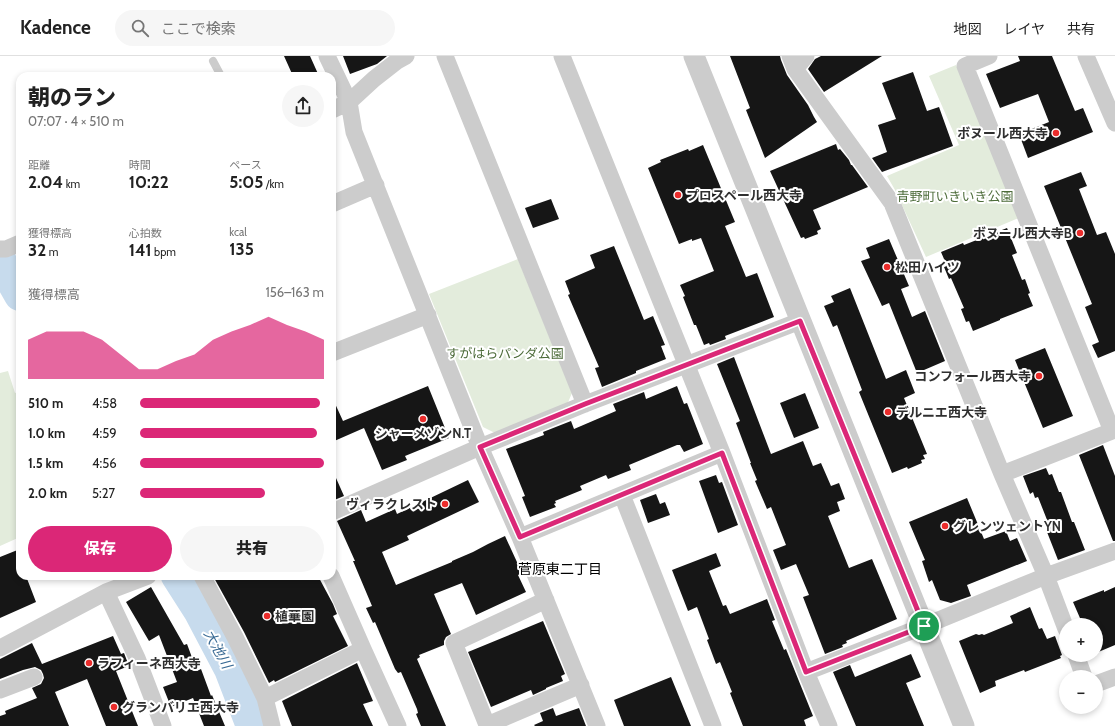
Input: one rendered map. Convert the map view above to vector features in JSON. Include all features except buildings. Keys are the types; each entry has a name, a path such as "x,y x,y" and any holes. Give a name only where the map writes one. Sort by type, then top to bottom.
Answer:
{"street":[{"path":"327,56 335,72"},
{"path":"336,108 349,102 374,79 406,56"},
{"path":"445,56 585,404"},
{"path":"562,56 722,453 806,672 829,726"},
{"path":"694,56 964,726"},
{"path":"989,56 965,66 1114,430 1002,474"},
{"path":"1086,56 1115,123"},
{"path":"797,60 892,203 1002,474 1046,576 1062,618"},
{"path":"336,75 349,102 354,132 480,447 520,537 597,726"},
{"path":"336,202 376,185"},
{"path":"336,351 428,315"},
{"path":"336,510 480,447 585,404 800,321"},
{"path":"520,537 722,453"},
{"path":"622,495 713,726"},
{"path":"806,672 1046,576 1115,551"},
{"path":"0,648 106,592 138,580"},
{"path":"204,580 235,637 265,698 272,726"},
{"path":"333,580 362,649 398,726"},
{"path":"106,592 137,658 163,726"},
{"path":"546,600 454,643 487,725 580,685"},
{"path":"265,698 362,649"},
{"path":"0,690 34,677"},
{"path":"1103,681 1115,677"}],"lane":[{"path":"213,61 219,72"}],"green space":[{"name":"青野町いきいき公園","path":"956,65 1021,217 926,257 887,176 959,145 929,76"},
{"name":"すがはらパンダ公園","path":"518,259 572,393 566,407 497,434 483,427 429,294"},
{"path":"8,371 16,393 16,539 0,546 0,373"}],"waterway":[{"name":"大池川","path":"0,259 16,288"},
{"name":"大池川","path":"180,580 200,612 230,669 252,726"}],"place":[{"name":"ボヌール西大寺","path":"1056,133"},
{"name":"プロスペール西大寺","path":"678,195"},
{"name":"ボヌール西大寺B","path":"1080,233"},
{"name":"松田ハイツ","path":"887,267"},
{"name":"コンフォール西大寺","path":"1039,376"},
{"name":"デルニエ西大寺","path":"888,412"},
{"name":"シャーメゾンN.T","path":"423,419"},
{"name":"ヴィラクレスト","path":"445,504"},
{"name":"グレンツェントYN","path":"945,526"},
{"name":"植華園","path":"267,616"},
{"name":"ラフィーネ西大寺","path":"89,663"},
{"name":"グランバリエ西大寺","path":"114,707"}],"district":[{"name":"菅原東二丁目","path":"560,569"}],"route":[{"path":"800,321 924,626 806,672 722,453 520,537 480,447 585,404 800,321"}]}
